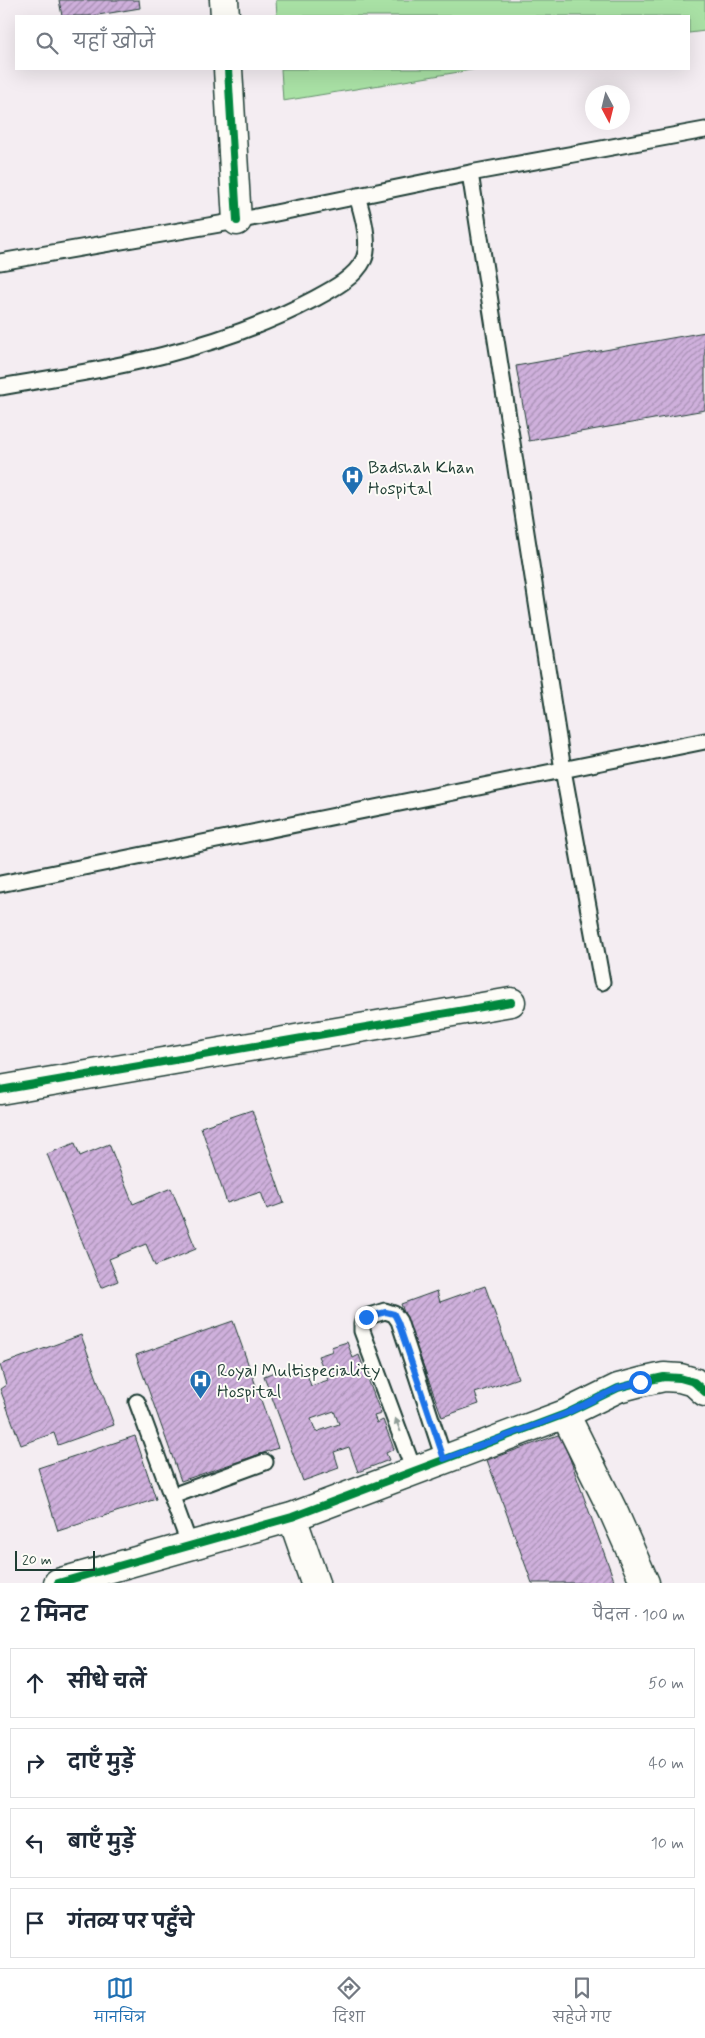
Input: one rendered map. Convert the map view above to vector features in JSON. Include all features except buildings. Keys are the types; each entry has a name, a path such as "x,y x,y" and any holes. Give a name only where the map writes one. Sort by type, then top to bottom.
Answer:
{"street":[{"path":"224,0 224,15"},
{"path":"228,70 236,221"},
{"path":"0,1090 511,1002"},
{"path":"58,1583 292,1517 565,1414 618,1388 664,1377 680,1378 694,1382 705,1392"},
{"path":"565,1414 614,1513 645,1583"},
{"path":"292,1517 315,1583"}],"lane":[{"path":"0,262 236,221 470,173 705,130"},
{"path":"470,173 563,770 602,982"},
{"path":"0,387 68,375 193,348 281,317 353,275 364,259 365,232 363,216 357,196"},
{"path":"0,884 705,741"},
{"path":"414,1471 362,1331 362,1323 366,1317 386,1312 394,1314 444,1459"},
{"path":"137,1402 190,1546"},
{"path":"172,1496 264,1462"}],"green space":[{"path":"276,0 705,0 705,31 690,33 690,15 277,15"},
{"path":"281,70 471,70 283,101"}],"cycle path":[{"path":"228,70 237,221"},
{"path":"0,1090 511,1002"},
{"path":"58,1583 292,1517 565,1414 618,1388 664,1377 680,1378 694,1382 705,1392"}],"place":[{"name":"Badshah Khan Hospital","path":"352,496"},
{"name":"Royal Multispeciality Hospital","path":"201,1399"}],"route":[{"path":"366,1317 386,1312 394,1314 444,1459 565,1414 618,1388 640,1382"}]}
